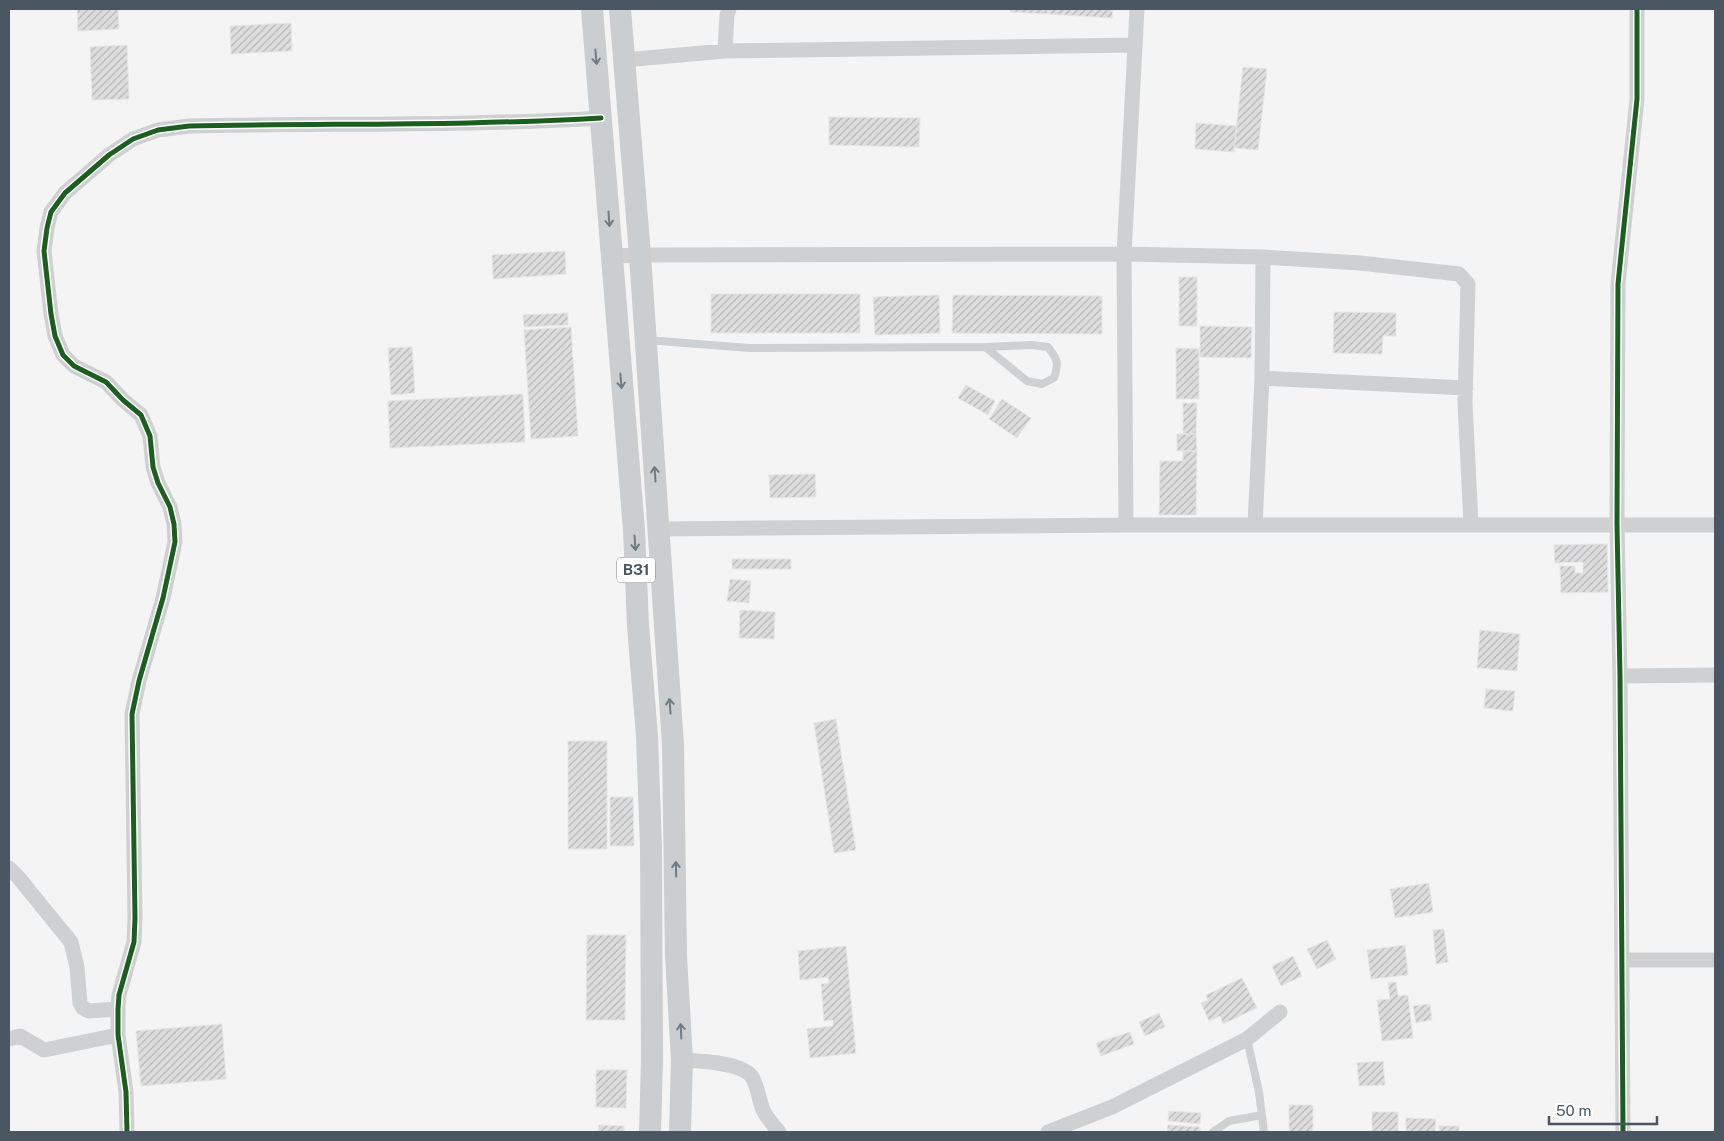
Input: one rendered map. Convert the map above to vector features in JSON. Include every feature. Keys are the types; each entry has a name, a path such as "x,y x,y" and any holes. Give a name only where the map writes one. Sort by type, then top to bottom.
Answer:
{"main road":[{"name":"B31","path":"592,9 638,584 638,626 647,736 651,847 652,1060 650,1132"},
{"name":"B31","path":"620,9 640,255 673,745 676,956 682,1060 680,1132"},
{"path":"638,584 661,583"}],"street":[{"path":"725,51 727,15 730,9"},
{"path":"1126,525 1124,254 1138,9"},
{"path":"1623,1132 1623,960 1617,524 1618,284 1637,99 1637,9"},
{"path":"624,60 725,51 1135,45"},
{"path":"127,1132 126,1092 118,1035 118,1009 119,995 134,942 132,714 139,681 165,588 174,542 174,524 170,507 153,467 150,436 141,414 123,400 106,382 74,366 63,355 55,336 44,251 51,212 65,193 109,155 133,140 158,130 189,126 546,121 601,118"},
{"path":"612,256 1124,254 1263,257 1360,263 1459,274 1468,284 1466,388 1471,524"},
{"path":"1255,524 1262,378 1263,257"},
{"path":"1262,378 1466,388"},
{"path":"659,529 1255,524 1715,525"},
{"path":"1620,676 1715,675"},
{"path":"9,868 71,942 77,968 80,1002 83,1008 89,1011 118,1009"},
{"path":"1623,960 1715,960"},
{"path":"1048,1132 1112,1107 1247,1039 1280,1012"},
{"path":"9,1039 20,1036 44,1050 118,1035"},
{"path":"682,1060 712,1062 732,1066 752,1076 764,1112 778,1132"}],"lane":[{"path":"645,340 749,348 1032,345 1048,348 1055,357 1058,366 1054,378 1042,384 1027,381 985,346"},
{"path":"1247,1039 1264,1132"},
{"path":"1212,1132 1229,1121 1262,1115"}],"building":[{"path":"77,9 118,9 119,29 78,31"},
{"path":"1010,9 1048,9 1048,14 1010,12"},
{"path":"1048,9 1113,9 1112,18 1048,14"},
{"path":"291,23 292,51 231,54 230,26"},
{"path":"127,45 129,99 92,100 90,47"},
{"path":"1243,67 1267,69 1258,150 1234,148"},
{"path":"829,117 920,118 919,147 829,145"},
{"path":"1196,123 1237,126 1234,152 1195,149"},
{"path":"565,251 566,274 493,279 492,255"},
{"path":"1179,277 1197,277 1197,326 1179,326"},
{"path":"711,294 860,294 860,333 711,333"},
{"path":"939,295 940,333 875,335 873,297"},
{"path":"953,295 1102,296 1102,334 952,333"},
{"path":"1334,312 1396,313 1396,336 1383,336 1382,354 1333,353"},
{"path":"568,313 568,325 524,327 523,315"},
{"path":"1200,326 1252,327 1251,358 1200,357"},
{"path":"571,327 578,436 531,439 524,330"},
{"path":"412,347 415,393 391,395 388,348"},
{"path":"1176,348 1199,349 1199,399 1176,399"},
{"path":"966,385 995,401 988,415 958,398"},
{"path":"523,394 525,442 390,448 388,401"},
{"path":"1002,399 1031,418 1017,438 989,419"},
{"path":"1183,403 1197,403 1196,434 1183,434"},
{"path":"1177,434 1196,434 1197,451 1177,451"},
{"path":"1183,451 1197,451 1196,515 1159,515 1160,461 1183,461"},
{"path":"815,474 816,497 770,498 769,475"},
{"path":"1607,544 1608,592 1561,593 1560,566 1575,566 1575,573 1583,573 1583,562 1555,563 1554,545"},
{"path":"732,559 791,559 791,569 732,569"},
{"path":"730,579 751,581 749,603 727,601"},
{"path":"740,610 775,612 774,639 739,638"},
{"path":"1480,630 1520,634 1517,671 1477,668"},
{"path":"1486,689 1515,691 1513,711 1484,708"},
{"path":"836,719 856,850 834,853 814,723"},
{"path":"568,741 607,741 607,849 568,849"},
{"path":"610,797 633,797 634,846 610,846"},
{"path":"1429,883 1433,912 1395,918 1390,889"},
{"path":"1444,929 1448,962 1436,964 1433,930"},
{"path":"587,935 626,935 625,1020 586,1020"},
{"path":"1327,940 1336,959 1317,969 1307,949"},
{"path":"1405,945 1408,975 1371,979 1367,950"},
{"path":"846,946 856,1053 810,1058 807,1029 833,1026 833,1020 824,1021 821,984 829,983 828,977 800,980 798,951"},
{"path":"1293,956 1302,976 1281,986 1272,966"},
{"path":"1242,978 1257,1008 1223,1024 1220,1016 1209,1021 1201,1003 1208,1000 1206,995"},
{"path":"1396,982 1398,996 1408,995 1413,1038 1382,1041 1377,1000 1390,999 1388,983"},
{"path":"1430,1004 1432,1020 1416,1023 1413,1006"},
{"path":"1159,1013 1165,1027 1145,1036 1139,1022"},
{"path":"222,1024 226,1079 141,1086 136,1031"},
{"path":"1130,1032 1134,1044 1101,1056 1096,1043"},
{"path":"1383,1061 1385,1085 1359,1086 1357,1063"},
{"path":"596,1070 627,1070 626,1108 596,1107"},
{"path":"1289,1105 1313,1105 1313,1132 1289,1132"},
{"path":"1169,1111 1201,1113 1200,1124 1168,1121"},
{"path":"1372,1112 1398,1112 1398,1132 1372,1132"},
{"path":"1406,1118 1436,1119 1435,1132 1406,1132"},
{"path":"599,1125 624,1126 624,1132 598,1132"},
{"path":"1168,1125 1200,1127 1200,1132 1167,1132"},
{"path":"1439,1126 1459,1126 1459,1132 1439,1132"}],"cycle path":[{"path":"1623,1132 1617,524 1618,284 1637,99 1637,9"},
{"path":"127,1132 126,1092 118,1035 118,1009 119,995 134,942 132,714 139,681 163,598 175,542 174,524 170,507 158,483 153,467 150,436 141,415 106,382 74,366 63,355 55,336 44,251 51,212 65,193 109,155 133,139 158,130 189,126 447,123 601,118"}]}
